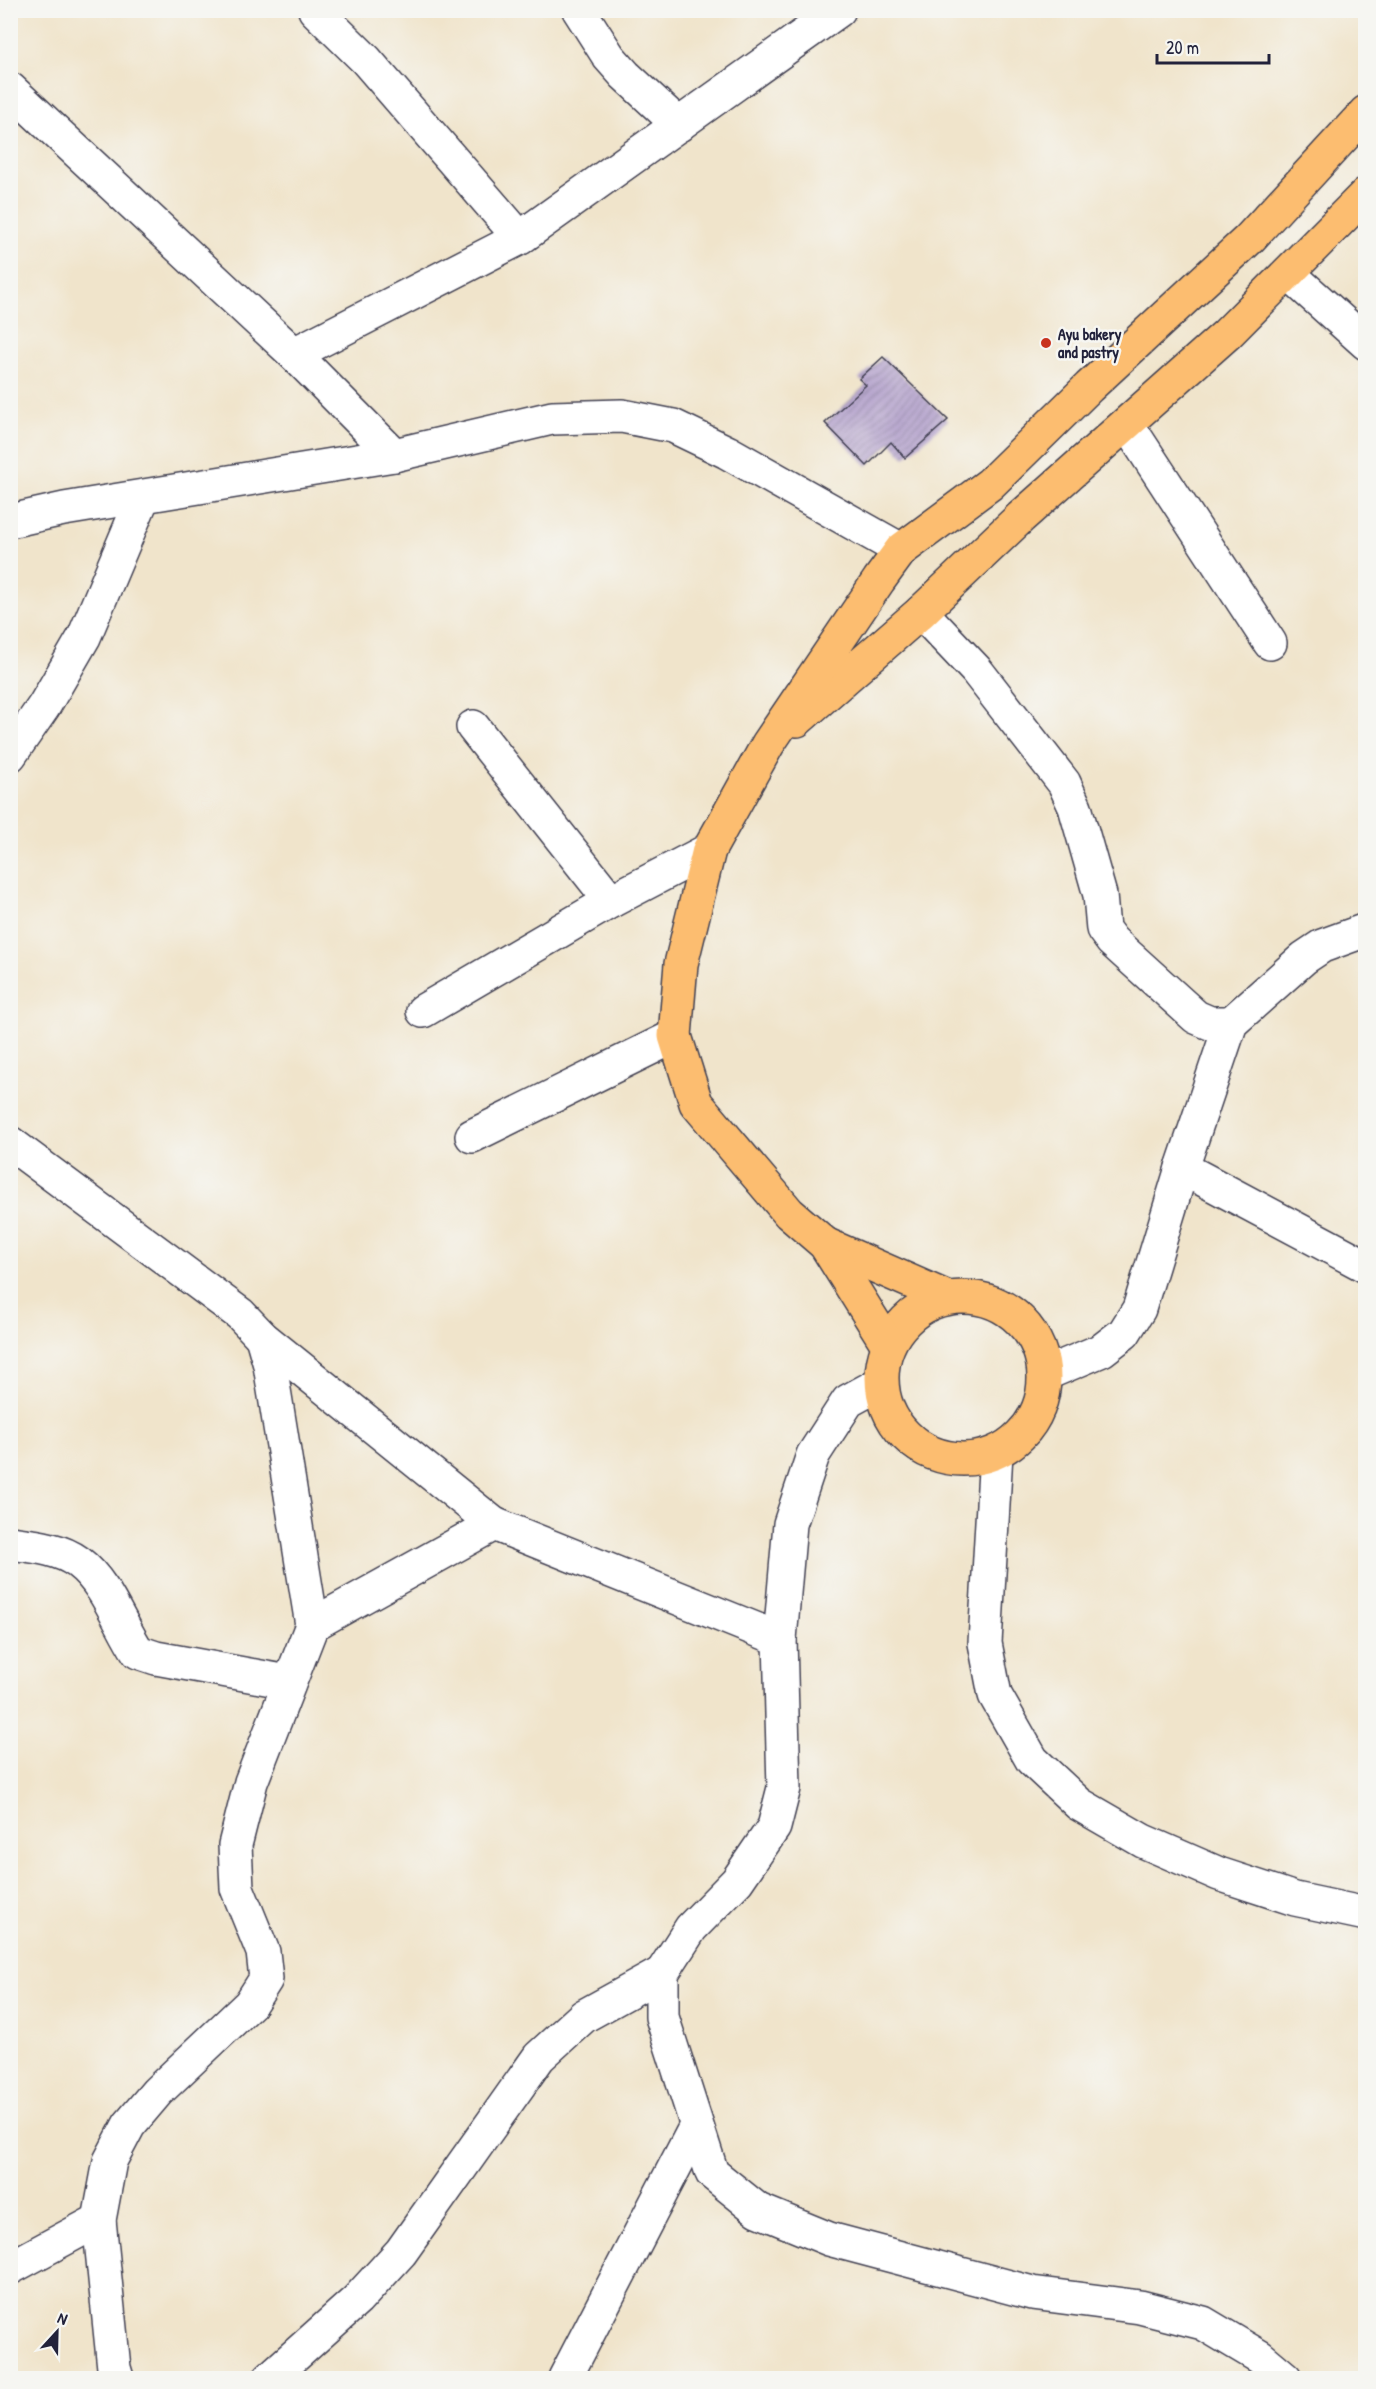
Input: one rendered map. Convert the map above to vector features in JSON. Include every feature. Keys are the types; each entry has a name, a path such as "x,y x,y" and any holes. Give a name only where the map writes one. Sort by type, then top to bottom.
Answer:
{"main road":[{"path":"948,1298 825,1244 789,1213 696,1103 675,1036 681,964 709,850 768,744 901,550 990,484 1089,387 1249,239 1365,112"},
{"path":"768,744 851,675 1021,517 1227,334 1365,194"},
{"path":"990,484 1021,517"},
{"path":"825,1244 888,1345"},
{"path":"968,1297 988,1300 1006,1309 1021,1321 1033,1337 1041,1355 1045,1374 1044,1394 1038,1413 1027,1429 1014,1443 996,1453 978,1459 958,1460 938,1456 920,1448 905,1436 893,1420 885,1402 881,1383 882,1363 888,1345 899,1328 912,1314 930,1304 948,1298 968,1297"}],"street":[{"path":"315,10 366,60 520,238"},
{"path":"579,10 614,63 679,124"},
{"path":"294,354 520,238 839,10"},
{"path":"10,88 294,354 394,455"},
{"path":"1288,273 1365,343"},
{"path":"10,520 64,509 394,455 552,418 622,416 673,426 728,452 901,550"},
{"path":"1127,424 1270,643"},
{"path":"10,755 44,706 84,637 143,497"},
{"path":"921,612 976,670 1064,783 1075,807 1100,895 1103,929 1113,941 1196,1017 1210,1023 1231,1023"},
{"path":"473,727 611,901"},
{"path":"423,1011 611,901 709,850"},
{"path":"1045,1374 1102,1350 1124,1333 1139,1309 1182,1168 1231,1023 1304,958 1322,946 1365,930"},
{"path":"472,1136 675,1036"},
{"path":"10,1143 240,1314 262,1337 494,1524 780,1639"},
{"path":"1182,1168 1365,1266"},
{"path":"117,2379 99,2220 110,2161 129,2125 157,2092 250,2004 266,1979 263,1952 237,1888 235,1845 251,1782 312,1624 270,1365 262,1337"},
{"path":"270,2379 357,2300 401,2252 539,2057 584,2016 662,1973 691,1928 737,1881 774,1827 784,1788 780,1639 790,1524 813,1455 848,1401 881,1383"},
{"path":"996,1453 985,1643 995,1695 1032,1760 1079,1804 1143,1841 1219,1874 1295,1899 1365,1914"},
{"path":"312,1624 494,1524"},
{"path":"10,1543 46,1548 78,1562 98,1583 138,1652 156,1658 288,1682"},
{"path":"662,1973 662,2017 712,2174 758,2210 830,2239 1032,2293 1140,2307 1203,2323 1260,2357 1285,2379"},
{"path":"565,2379 696,2126"},
{"path":"10,2268 99,2220"}],"building":[{"path":"883,357 948,420 905,458 891,442 867,466 825,423 866,385 859,379"}],"place":[{"name":"Ayu bakery and pastry","path":"1046,343"}]}
